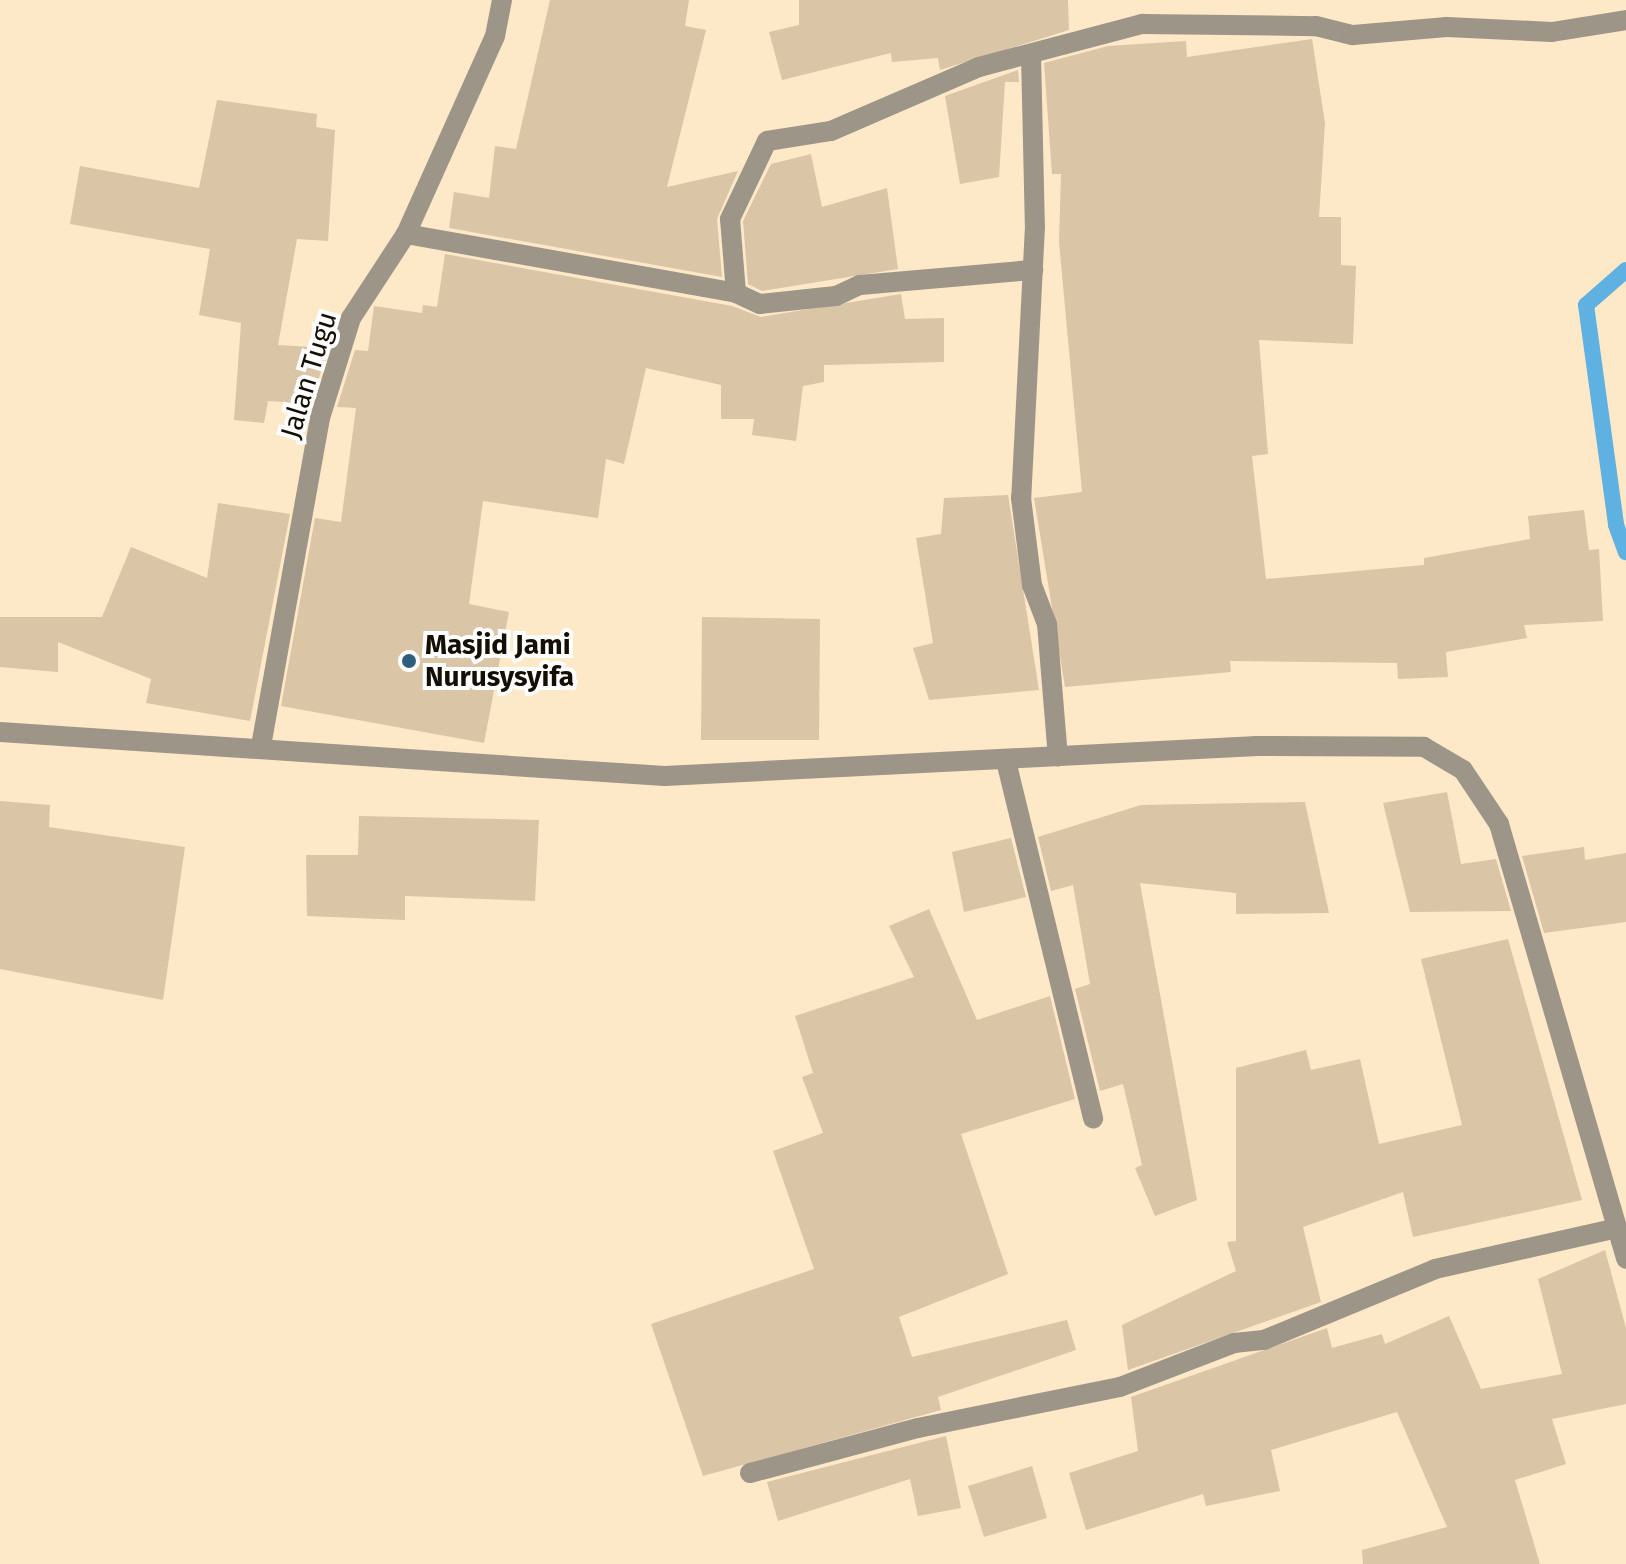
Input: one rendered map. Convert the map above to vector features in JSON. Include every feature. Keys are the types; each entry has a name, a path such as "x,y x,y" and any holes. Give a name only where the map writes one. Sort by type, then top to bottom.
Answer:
{"street":[{"name":"Jalan Tugu","path":"261,746 320,418 351,318 406,234 495,36 502,0"},
{"path":"736,293 730,219 767,141 831,131 979,67 1142,24 1316,26 1353,35 1447,27 1552,32 1626,20"},
{"path":"1031,55 1033,270 1021,498 1032,585 1047,624 1058,757"},
{"path":"406,234 736,293 760,304 836,296 860,285 1033,270"},
{"path":"0,732 261,746 665,776 1374,743 1424,747 1463,770 1499,824 1626,1259"},
{"path":"1006,761 1093,1119"},
{"path":"750,1473 918,1428 1120,1387 1234,1343 1264,1340 1435,1269 1617,1228"}],"building":[{"path":"550,0 689,0 685,26 706,30 667,187 738,171 717,219 722,277 449,228 454,192 489,198 495,146 516,149"},
{"path":"799,0 1068,0 1069,30 940,70 938,58 892,62 891,53 782,80 769,32 799,25"},
{"path":"1312,39 1325,123 1319,217 1341,217 1341,265 1356,266 1353,344 1259,340 1268,454 1252,456 1266,579 1424,565 1424,558 1530,539 1528,516 1584,510 1589,550 1599,549 1603,621 1524,625 1527,638 1446,652 1448,677 1398,679 1397,663 1230,661 1231,672 1065,687 1034,498 1082,492 1059,242 1061,174 1052,174 1044,63 1108,46 1186,41 1187,57"},
{"path":"1018,70 1019,82 1005,82 999,177 960,184 945,96"},
{"path":"217,100 317,114 316,127 335,130 328,241 297,239 278,345 328,348 311,404 268,401 264,423 234,420 241,323 199,315 210,249 70,224 80,166 199,188"},
{"path":"811,154 822,207 887,188 898,269 762,291 748,284 743,221 771,164"},
{"path":"445,254 732,306 761,317 901,294 905,319 944,318 944,362 824,365 824,382 803,386 796,441 752,435 754,419 721,419 721,385 646,368 624,464 606,459 598,518 483,501 469,604 509,612 484,743 281,706 315,518 341,522 356,408 337,407 355,350 368,351 374,306 422,313 423,305 437,307"},
{"path":"1008,495 1039,690 929,700 913,648 933,643 916,538 941,534 944,498"},
{"path":"218,503 290,514 250,721 146,703 151,679 58,642 58,672 0,667 0,617 102,617 131,547 207,578"},
{"path":"702,617 820,619 819,740 701,740"},
{"path":"1447,792 1461,864 1496,859 1511,911 1410,912 1383,803"},
{"path":"0,801 50,805 49,827 185,847 163,1000 0,969"},
{"path":"1305,802 1329,913 1236,914 1236,893 1140,883 1197,1200 1155,1216 1135,1168 1142,1165 1123,1084 1100,1091 1075,989 1090,984 1073,885 1051,891 1038,837 1141,805"},
{"path":"359,816 539,820 535,901 405,896 405,920 307,916 306,855 358,855"},
{"path":"1011,838 1026,897 964,912 952,852"},
{"path":"1584,847 1585,860 1626,853 1626,922 1544,933 1522,856"},
{"path":"929,909 977,1020 1050,996 1075,1099 961,1134 1008,1274 899,1317 912,1357 1067,1320 1076,1350 938,1397 941,1410 703,1476 651,1324 814,1269 773,1151 823,1133 802,1077 813,1073 795,1016 914,977 889,926"},
{"path":"1508,939 1582,1200 1413,1237 1403,1192 1303,1227 1321,1302 1128,1370 1122,1325 1236,1271 1227,1242 1236,1241 1236,1068 1306,1050 1311,1070 1360,1059 1379,1144 1462,1125 1421,959"},
{"path":"1605,1250 1626,1328 1626,1404 1552,1419 1566,1464 1515,1480 1540,1564 1363,1564 1362,1550 1447,1527 1397,1412 1271,1450 1280,1491 1206,1506 1203,1494 1086,1530 1069,1473 1138,1451 1131,1397 1327,1328 1332,1348 1382,1334 1385,1344 1449,1316 1481,1389 1562,1374 1538,1279"},
{"path":"946,1436 961,1508 918,1516 910,1479 778,1521 767,1482"},
{"path":"1032,1466 1047,1518 984,1537 968,1486"}],"waterway":[{"path":"1626,270 1586,305 1616,525 1626,552"}],"place":[{"name":"Masjid Jami Nurusysyifa","path":"409,661"}]}
